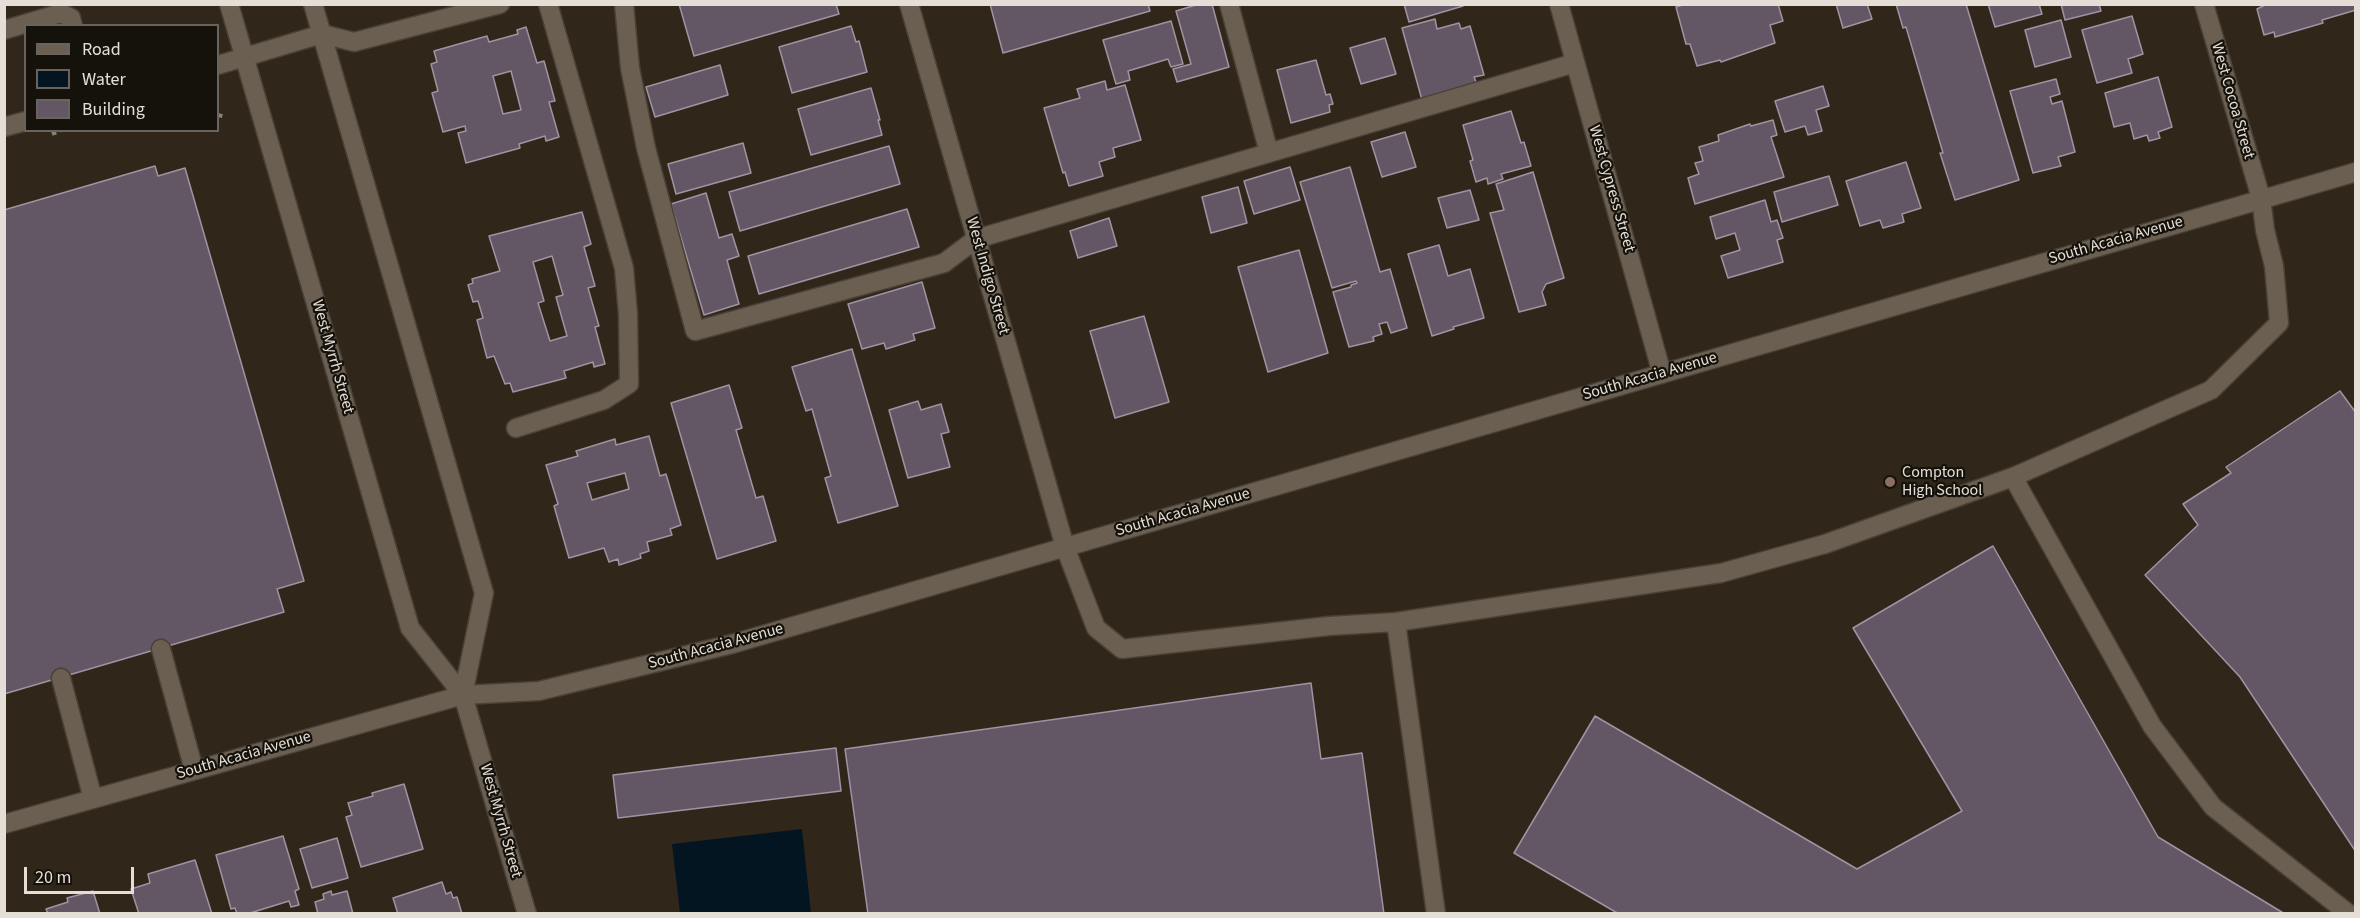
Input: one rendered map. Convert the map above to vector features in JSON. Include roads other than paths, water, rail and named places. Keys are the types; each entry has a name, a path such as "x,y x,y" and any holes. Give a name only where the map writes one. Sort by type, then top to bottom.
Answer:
{"street":[{"name":"West Myrrh Street","path":"229,4 410,628 463,695 527,914"},
{"name":"West Myrrh Street","path":"313,4 484,593 463,695"},
{"path":"219,65 322,34 354,42 500,4"},
{"path":"516,428 604,400 629,384 628,314 624,268 548,4"},
{"path":"624,4 630,68 646,148 695,331 944,263 976,239 1575,63"},
{"name":"West Indigo Street","path":"909,4 1065,547 1095,628 1122,649 1329,626 1396,621 1721,573 1825,544 2013,477"},
{"path":"1229,4 1269,153"},
{"name":"West Cypress Street","path":"1559,4 1662,374"},
{"name":"West Cocoa Street","path":"2013,477 2211,390 2279,323 2274,266 2265,230 2261,198 2204,4"},
{"path":"24,24 61,13 71,18 72,24"},
{"path":"4,30 24,24"},
{"path":"4,127 24,122"},
{"name":"South Acacia Avenue","path":"4,824 463,695 539,691 732,644 2355,172"},
{"path":"2013,477 2151,726 2213,807 2349,914"},
{"path":"1396,621 1436,914"},
{"path":"161,649 194,770"},
{"path":"61,678 93,799"}],"water":[{"path":"802,829 811,913 680,913 672,844"}],"place":[{"name":"Compton High School","path":"1890,482"}]}
